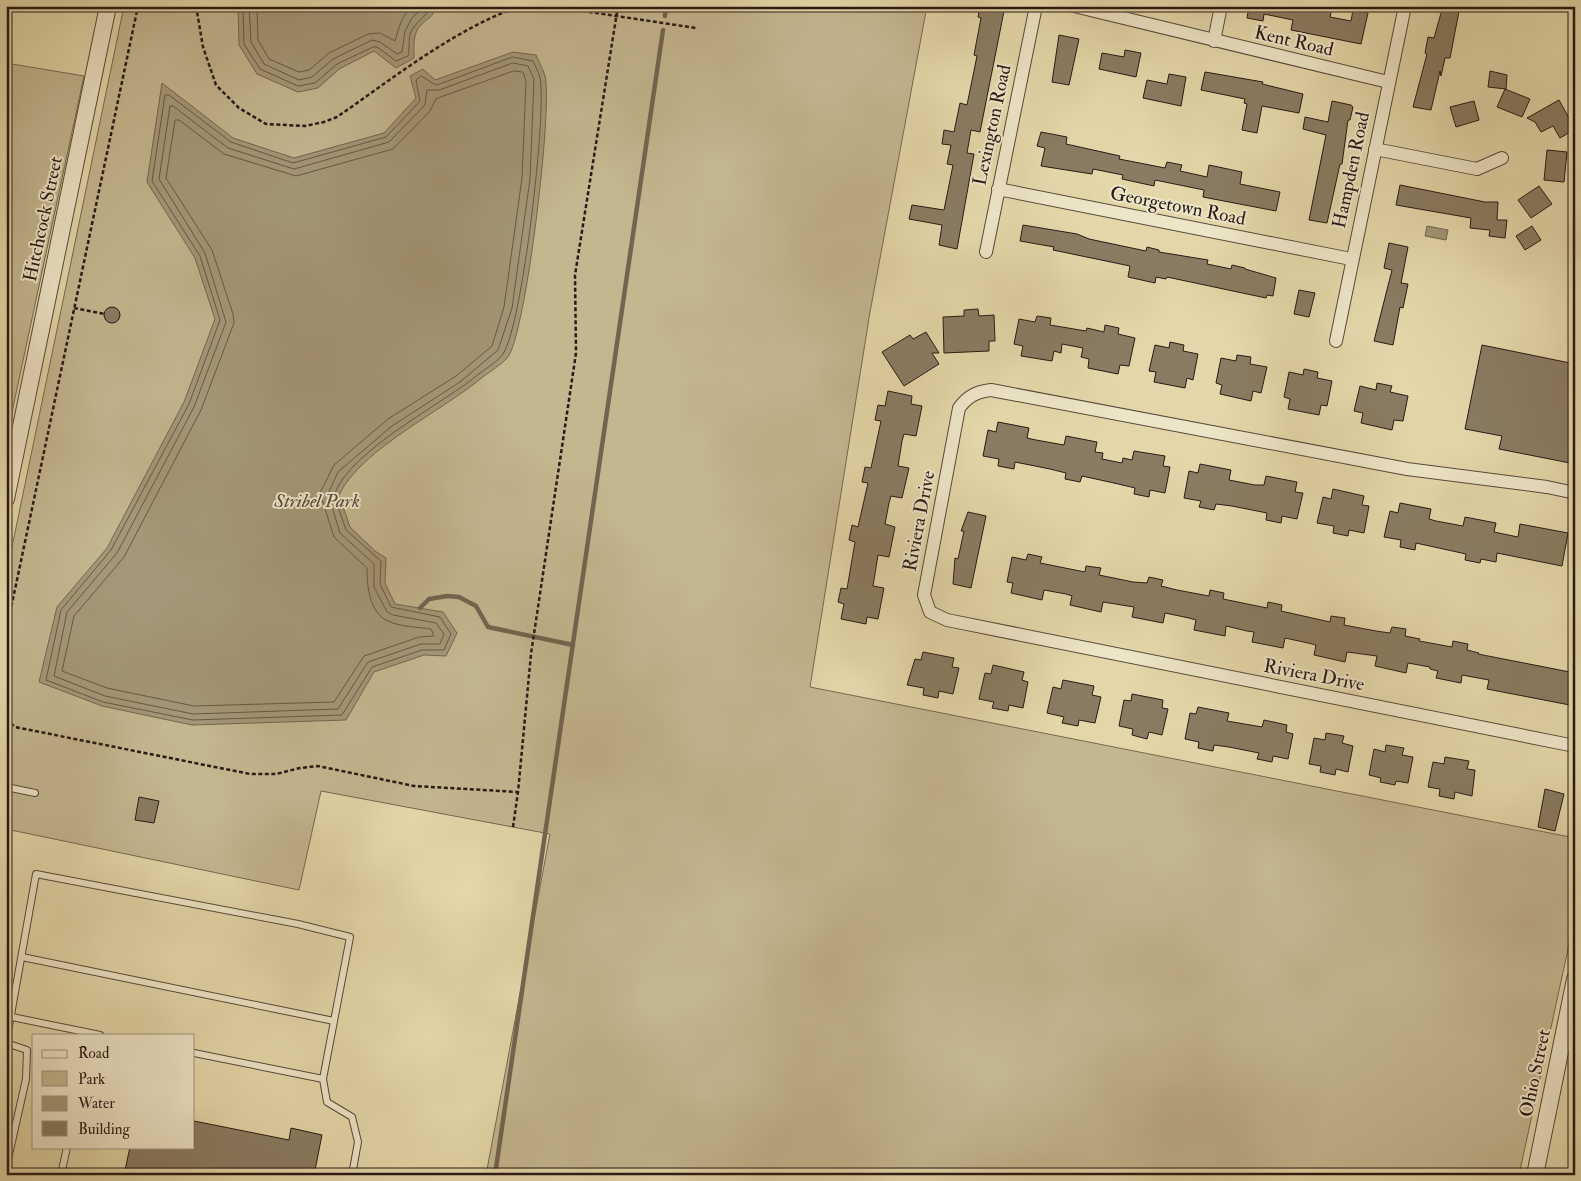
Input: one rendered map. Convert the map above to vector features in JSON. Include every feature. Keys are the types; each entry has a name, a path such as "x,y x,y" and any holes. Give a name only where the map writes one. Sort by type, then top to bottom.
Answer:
{"street":[{"name":"Hitchcock Street","path":"6,499 108,6"},
{"name":"Lexington Road","path":"986,252 1036,6"},
{"name":"Kent Road","path":"1074,6 1388,82"},
{"path":"1214,41 1221,6"},
{"name":"Hampden Road","path":"1336,341 1351,259 1405,6"},
{"path":"1375,149 1476,169 1502,158"},
{"name":"Georgetown Road","path":"998,189 1351,259"},
{"name":"Riviera Drive","path":"1575,493 1407,469 992,390 979,392 968,397 959,408 924,595 930,612 947,620 1575,746"},
{"name":"Ohio Street","path":"1534,1175 1575,979"}],"lane":[{"path":"6,787 35,793"},
{"path":"6,1168 26,1079 27,1050 6,1043 36,874 298,924 350,937 323,1079 327,1102 352,1117 358,1142 352,1175"},
{"path":"22,957 334,1021"},
{"path":"12,1017 90,1034"},
{"path":"195,1054 323,1079"},
{"path":"61,1175 67,1148"}],"path":[{"path":"6,632 138,6"},
{"path":"196,6 203,47 216,85 239,108 266,124 305,126 324,122 336,116 467,30 497,14 520,6"},
{"path":"550,6 696,28"},
{"path":"513,826 531,654 576,353 575,275 618,6"},
{"path":"74,308 104,314"},
{"path":"6,719 15,727 250,774 276,774 318,766 414,786 518,792"}],"green space":[{"name":"Stribel Park","path":"124,6 927,6 870,312 810,687 1575,838 1575,917 1519,1175 486,1175 550,834 321,791 299,890 6,829 6,576"},
{"path":"6,63 84,76 6,440"}],"water":[{"path":"238,6 436,6 432,15 422,24 417,32 414,40 414,58 396,68 374,51 339,69 318,88 298,92 257,74 239,45"},
{"path":"513,52 536,55 545,76 546,96 542,172 530,266 515,339 508,357 467,389 384,446 350,478 339,495 350,527 375,551 386,558 385,583 395,604 443,612 457,633 446,656 424,655 374,672 346,720 192,725 102,706 39,682 57,607 107,548 184,402 215,319 195,258 147,182 162,83 233,138 294,158 384,133 416,98 410,76 423,69 435,80"},
{"path":"1427,226 1448,230 1446,240 1425,236"}],"building":[{"path":"980,6 1005,6 980,132 971,130 967,153 974,154 957,249 939,245 942,225 909,219 912,205 944,210 953,165 947,164 951,145 942,144 944,130 954,132 960,103 967,105 977,56 974,55 981,18 978,17"},
{"path":"1249,6 1317,6 1332,9 1330,17 1351,21 1353,10 1368,13 1361,44 1291,30 1293,20 1264,14 1263,21 1247,18"},
{"path":"1443,6 1460,6 1450,58 1445,58 1441,76 1440,71 1431,110 1413,107 1427,54 1425,53 1428,37 1434,38"},
{"path":"1059,35 1079,39 1069,85 1052,82"},
{"path":"1125,50 1141,53 1136,77 1099,69 1102,53 1124,57"},
{"path":"1490,71 1507,75 1506,89 1488,87"},
{"path":"1205,72 1263,82 1262,84 1303,94 1299,113 1262,106 1257,133 1242,130 1247,104 1244,103 1245,99 1201,90"},
{"path":"1169,74 1186,77 1181,106 1143,98 1147,80 1167,84"},
{"path":"1505,89 1530,99 1522,117 1497,107"},
{"path":"1559,100 1575,129 1560,138 1553,126 1541,132 1535,122 1527,118"},
{"path":"1332,101 1353,107 1350,120 1348,120 1342,164 1340,164 1327,223 1309,220 1326,135 1303,129 1305,117 1328,122"},
{"path":"1474,101 1479,120 1456,127 1450,107"},
{"path":"1041,132 1067,137 1066,144 1120,156 1119,159 1165,168 1167,162 1182,165 1180,171 1207,177 1209,165 1242,172 1240,184 1280,192 1276,211 1203,197 1204,190 1155,180 1154,186 1122,179 1123,175 1093,169 1092,174 1041,166 1045,148 1037,146"},
{"path":"1547,150 1567,152 1564,182 1544,180"},
{"path":"1400,185 1485,202 1498,202 1497,220 1507,220 1505,238 1489,236 1490,230 1470,228 1471,218 1396,205"},
{"path":"1539,186 1552,204 1531,218 1518,200"},
{"path":"1023,225 1077,234 1089,239 1146,251 1147,247 1159,250 1159,252 1208,260 1207,264 1231,269 1232,265 1245,268 1276,278 1273,296 1267,295 1266,298 1167,277 1166,279 1156,277 1155,283 1128,277 1130,266 1053,250 1054,247 1020,241"},
{"path":"1532,226 1541,240 1525,250 1516,236"},
{"path":"1389,243 1408,247 1401,283 1408,284 1403,308 1400,307 1393,345 1374,341 1392,270 1384,268"},
{"path":"1299,290 1315,293 1309,317 1294,314"},
{"path":"112,307 120,315 112,323 104,315"},
{"path":"978,309 979,316 994,315 995,341 989,341 989,351 944,353 943,317 964,316 964,310"},
{"path":"1037,316 1051,318 1050,325 1086,331 1087,328 1104,332 1105,325 1119,328 1118,334 1135,338 1129,366 1120,365 1118,374 1088,368 1089,359 1081,357 1083,348 1062,344 1061,353 1054,351 1052,361 1021,356 1023,346 1014,344 1019,319 1035,322"},
{"path":"926,332 939,353 932,353 939,364 904,386 882,352 910,335 913,339"},
{"path":"1170,342 1184,345 1183,351 1198,354 1193,380 1187,378 1185,388 1154,382 1156,372 1149,371 1155,345 1169,348"},
{"path":"1482,345 1575,364 1575,464 1499,449 1502,436 1465,429"},
{"path":"1237,355 1251,357 1250,364 1267,367 1261,393 1253,391 1251,401 1220,394 1222,385 1216,383 1221,358 1236,361"},
{"path":"1304,369 1318,372 1317,378 1332,381 1327,406 1321,405 1319,415 1288,409 1290,399 1284,397 1289,372 1303,375"},
{"path":"1377,383 1392,386 1390,392 1408,396 1403,421 1394,420 1392,430 1361,423 1363,413 1354,411 1360,386 1376,390"},
{"path":"888,391 912,396 911,404 922,406 916,436 904,434 902,441 898,466 909,468 902,498 891,496 889,503 885,524 895,527 889,557 878,555 873,586 884,588 878,619 867,617 866,624 841,619 844,604 838,602 841,588 847,589 855,542 849,540 852,525 858,527 868,483 862,482 865,467 871,468 881,421 875,420 878,405 885,406"},
{"path":"998,422 1029,428 1027,438 1036,440 1064,445 1066,436 1097,442 1095,452 1103,453 1102,459 1122,463 1123,458 1132,460 1134,451 1165,456 1163,466 1170,467 1165,493 1150,490 1149,497 1134,494 1135,488 1082,476 1080,482 1065,479 1066,473 1015,462 1014,469 998,466 999,459 983,456 988,430 996,432"},
{"path":"1200,464 1231,470 1229,480 1255,485 1264,485 1266,476 1297,482 1295,492 1303,493 1297,519 1282,516 1281,523 1266,520 1267,513 1232,506 1216,504 1214,510 1199,507 1201,501 1184,498 1189,471 1198,473"},
{"path":"1333,489 1364,496 1362,505 1369,506 1364,533 1349,530 1348,536 1333,533 1334,526 1317,523 1323,497 1331,499"},
{"path":"1400,503 1431,509 1429,519 1436,521 1463,526 1465,517 1496,523 1494,532 1518,537 1520,524 1568,533 1562,566 1497,553 1496,562 1481,559 1480,563 1465,560 1466,554 1416,543 1415,550 1400,547 1401,540 1384,537 1390,511 1398,513"},
{"path":"968,512 986,516 971,588 953,584 955,558 958,559 964,531 961,531"},
{"path":"1028,554 1042,557 1040,563 1085,572 1086,566 1101,568 1099,575 1133,582 1147,583 1149,577 1163,580 1161,586 1177,590 1209,596 1210,590 1224,593 1223,599 1267,608 1268,602 1282,605 1281,611 1330,622 1331,616 1345,618 1344,625 1390,633 1392,627 1406,629 1405,636 1420,639 1419,641 1452,647 1453,641 1468,644 1467,650 1478,654 1575,673 1575,706 1487,689 1489,680 1462,675 1461,683 1436,678 1438,671 1430,669 1430,667 1408,663 1406,673 1375,666 1377,656 1347,652 1345,662 1314,655 1316,645 1285,638 1283,648 1252,642 1254,632 1226,626 1225,636 1194,630 1196,620 1165,613 1163,623 1132,617 1134,607 1103,602 1101,612 1070,605 1072,596 1066,594 1044,590 1042,600 1011,593 1013,583 1007,582 1012,557 1026,560"},
{"path":"923,652 954,658 952,667 959,668 953,694 939,691 938,698 923,695 924,688 907,685 915,659 921,660"},
{"path":"993,665 1024,672 1022,680 1028,682 1023,708 1009,705 1008,711 992,708 994,702 979,699 985,673 991,674"},
{"path":"1063,680 1094,686 1092,695 1101,697 1095,723 1079,720 1078,726 1062,723 1064,717 1047,713 1053,687 1061,689"},
{"path":"1132,694 1163,700 1162,708 1168,709 1162,735 1149,732 1147,739 1132,735 1133,729 1119,726 1124,700 1131,701"},
{"path":"1198,707 1229,713 1227,721 1262,727 1264,720 1287,725 1286,732 1293,734 1288,759 1273,756 1272,762 1257,759 1259,753 1214,745 1213,751 1198,748 1199,742 1185,739 1190,713 1196,714"},
{"path":"1326,733 1344,736 1342,743 1353,746 1348,772 1336,769 1335,775 1320,772 1321,766 1309,764 1314,738 1325,740"},
{"path":"1386,745 1404,748 1402,755 1413,757 1408,783 1396,781 1395,785 1380,782 1381,778 1369,775 1374,749 1385,752"},
{"path":"1445,757 1469,761 1467,769 1475,770 1472,796 1455,792 1454,799 1439,796 1440,789 1428,787 1433,762 1444,764"},
{"path":"1545,789 1564,794 1555,831 1538,827"},
{"path":"139,797 159,801 154,823 135,820"},
{"path":"195,1121 289,1140 291,1128 322,1135 314,1175 124,1175 130,1148 195,1148"}],"waterway":[{"path":"665,16 666,6"},
{"path":"495,1175 663,30"},
{"path":"420,608 429,599 447,596 459,597 476,606 488,627 573,645"}]}
